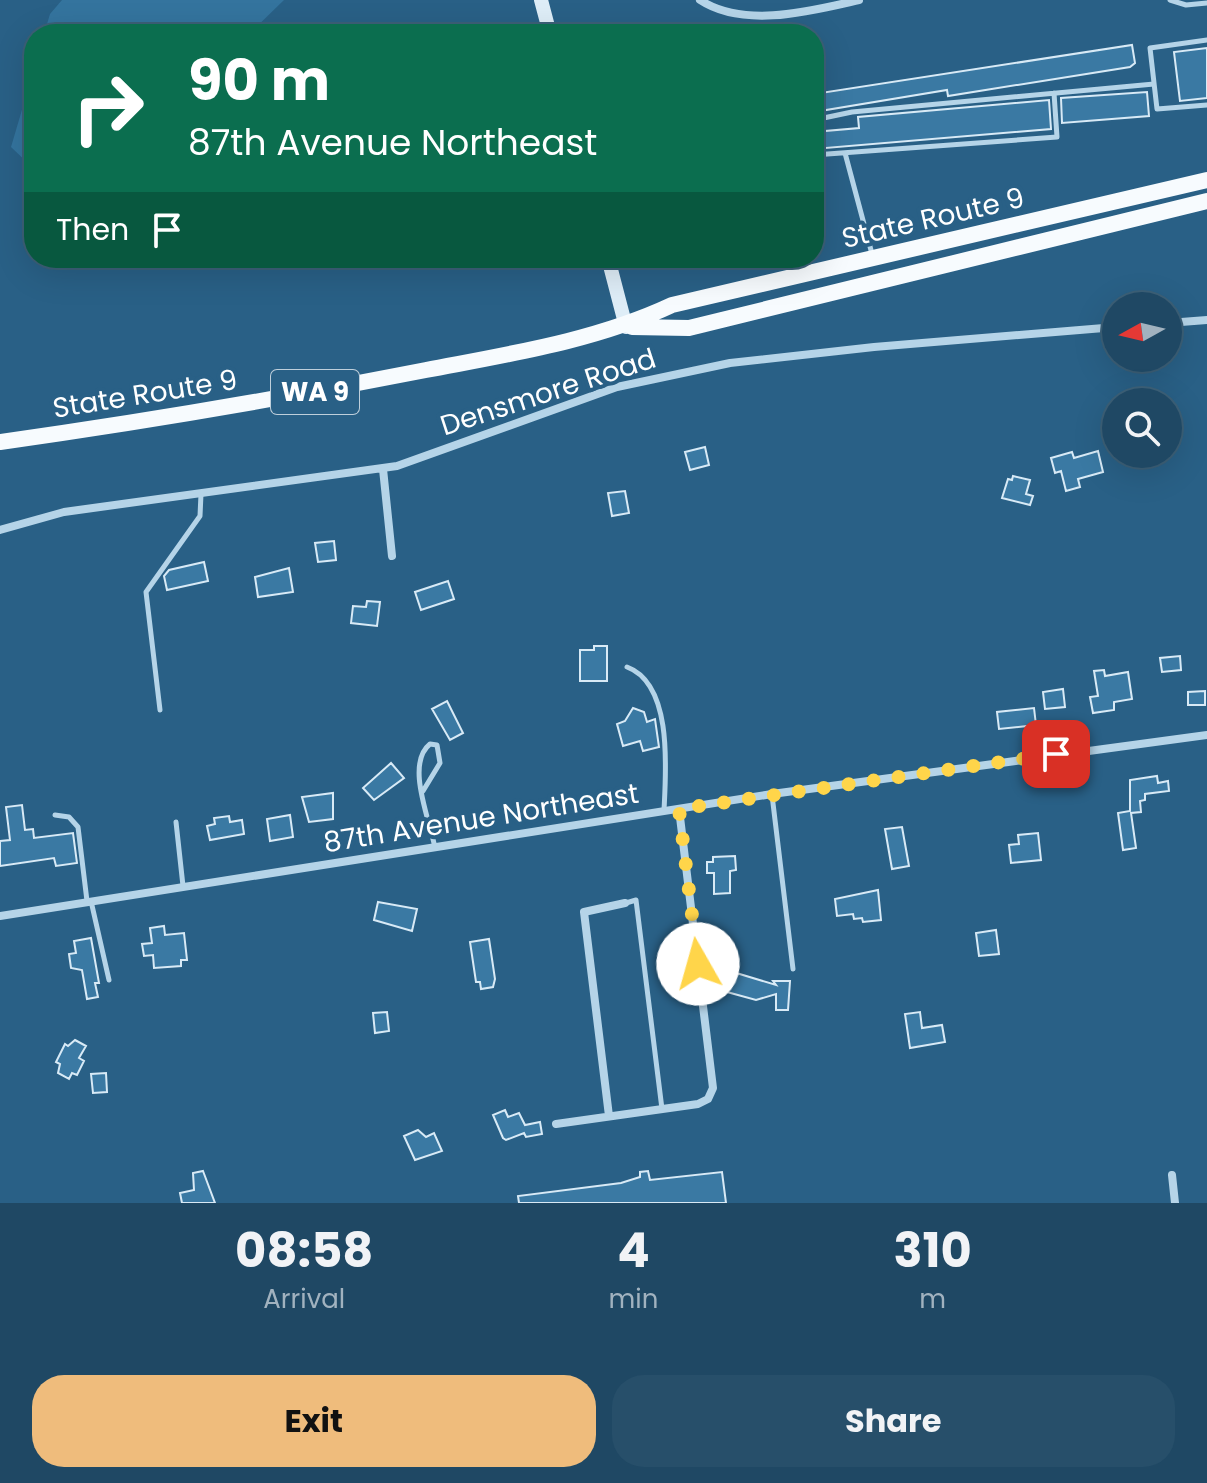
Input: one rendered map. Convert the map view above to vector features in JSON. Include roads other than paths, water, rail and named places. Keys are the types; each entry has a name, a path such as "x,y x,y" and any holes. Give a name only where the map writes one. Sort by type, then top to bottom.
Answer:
{"main road":[{"path":"541,0 547,24"},
{"name":"State Route 9","path":"626,327 672,305 1207,180"},
{"name":"State Route 9","path":"0,442 278,399 626,327 689,328 1207,201"},
{"path":"611,268 626,327"}],"street":[{"path":"704,3 753,15 805,5 859,0"},
{"path":"1182,322 1207,320"},
{"name":"Densmore Road","path":"0,530 64,512 383,469 617,387 730,363 874,347 1102,328"},
{"path":"383,469 392,556"},
{"name":"87th Avenue Northeast","path":"0,916 772,794 1207,735"},
{"path":"556,1124 662,1109 708,1099 713,1088 679,809"},
{"path":"609,1116 584,912 625,903"},
{"path":"1172,1175 1175,1203"}],"lane":[{"path":"1170,0 1186,5 1207,3"},
{"path":"1207,40 1150,48 1157,109 1207,105"},
{"path":"824,118 852,112 1154,84"},
{"path":"824,154 1057,137 1054,93"},
{"path":"845,153 874,259"},
{"path":"160,710 146,592 200,516 201,494"},
{"path":"627,667 649,682 656,699 664,748 664,811"},
{"path":"423,791 440,763 437,745 430,744 421,751 419,775 435,849"},
{"path":"772,794 793,969"},
{"path":"55,815 69,817 78,827 89,901 109,980"},
{"path":"176,822 183,886"},
{"path":"625,903 636,900 662,1109"}]}
